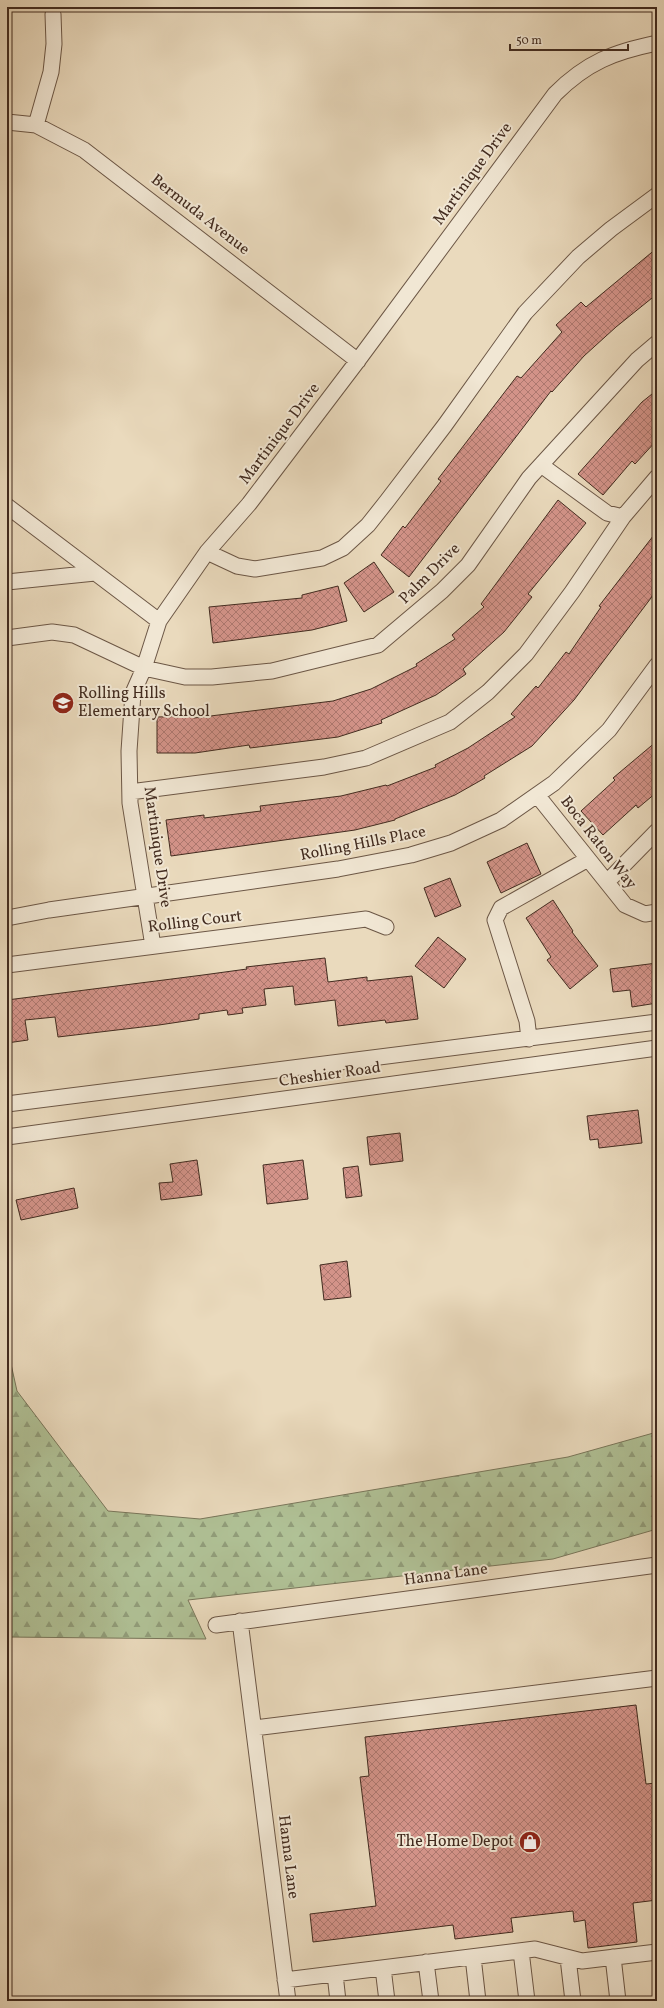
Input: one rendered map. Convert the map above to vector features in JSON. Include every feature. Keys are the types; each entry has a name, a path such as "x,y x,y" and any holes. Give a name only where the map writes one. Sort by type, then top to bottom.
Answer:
{"street":[{"path":"36,126 51,72 54,44 52,14"},
{"name":"Martinique Drive","path":"153,946 130,803 129,751 133,692 144,668 159,621 207,552 249,504 358,360 555,94 582,70 608,56 623,50 657,43"},
{"name":"Bermuda Avenue","path":"7,122 36,126 84,150 358,360"},
{"path":"207,552 237,566 255,570 322,558 343,548 368,525 388,501 445,425 525,313 578,258 611,229 657,195"},
{"name":"Palm Drive","path":"7,638 52,632 74,636 144,668 185,677 212,677 265,672 378,645 426,606 468,565 529,478 637,360 657,343"},
{"path":"541,465 607,513 623,517"},
{"path":"130,792 324,767 366,758 450,722 488,692 526,654 572,592 623,517 657,478"},
{"path":"7,506 159,621"},
{"path":"7,582 95,573"},
{"name":"Rolling Hills Place","path":"7,918 338,869 411,855 451,843 501,820 554,783 609,730 657,664"},
{"name":"Boca Raton Way","path":"537,795 625,905 644,914 657,912"},
{"path":"607,882 657,831"},
{"path":"529,1039 527,1021 495,920 501,908 588,859"},
{"name":"Rolling Court","path":"7,965 366,919 386,927"},
{"path":"7,1104 657,1022"},
{"name":"Cheshier Road","path":"7,1137 657,1048"},
{"name":"Hanna Lane","path":"216,1625 657,1565"},
{"name":"Hanna Lane","path":"240,1621 288,2001"},
{"path":"254,1728 657,1678"},
{"path":"285,1980 535,1949 582,1961 657,1952"},
{"path":"521,1951 527,2001"},
{"path":"473,1957 478,2001"},
{"path":"613,1957 618,2001"},
{"path":"568,1958 573,2001"},
{"path":"426,1962 430,2001"},
{"path":"383,1968 387,2001"},
{"path":"335,1974 338,2001"}],"green space":[{"path":"7,1346 17,1391 108,1511 200,1519 568,1457 657,1432 657,1529 553,1559 188,1600 206,1639 7,1637"}],"building":[{"path":"657,248 657,294 616,327 584,356 552,392 551,391 409,577 381,555 403,526 405,528 441,481 438,479 517,376 521,378 562,332 556,325 581,302 586,307"},
{"path":"657,390 657,440 635,464 632,461 603,495 578,474 642,402"},
{"path":"558,500 586,523 528,594 532,597 504,632 463,669 466,674 436,695 381,720 382,723 338,737 250,748 249,745 195,753 157,753 157,717 194,716 194,718 333,701 371,689 417,666 416,664 455,639 452,635 484,607 481,604"},
{"path":"657,531 657,588 651,598 574,700 532,746 484,776 485,778 455,795 395,820 355,830 171,856 166,820 204,815 204,818 261,811 260,806 341,796 387,786 436,767 435,765 468,748 515,717 511,714 536,686 538,688 566,652 569,654 601,607 599,606"},
{"path":"374,562 394,592 364,612 344,583"},
{"path":"338,586 347,621 312,630 213,643 209,607 302,598 302,595"},
{"path":"657,741 657,792 638,808 636,805 603,835 581,811 615,780 613,778"},
{"path":"527,843 541,874 501,893 487,862"},
{"path":"450,878 461,906 435,917 424,888"},
{"path":"553,900 573,931 572,932 598,966 570,989 547,960 551,957 526,918"},
{"path":"438,937 466,959 444,988 415,966"},
{"path":"325,958 328,982 367,977 367,981 412,976 418,1019 386,1023 385,1020 338,1026 335,1000 295,1005 293,986 264,989 266,1005 242,1008 243,1013 228,1015 227,1010 199,1014 199,1019 159,1025 58,1037 55,1017 25,1020 28,1040 7,1043 7,1000 247,969 246,967"},
{"path":"657,963 657,1003 632,1007 630,990 613,992 610,969"},
{"path":"638,1110 642,1143 599,1148 598,1139 590,1140 587,1116"},
{"path":"400,1133 403,1161 370,1165 367,1137"},
{"path":"197,1160 202,1195 161,1200 159,1183 173,1182 170,1164"},
{"path":"303,1160 308,1199 267,1204 263,1165"},
{"path":"358,1166 362,1196 346,1198 343,1168"},
{"path":"74,1188 78,1208 21,1220 16,1200"},
{"path":"347,1261 351,1297 324,1300 320,1265"},
{"name":"The Home Depot","path":"636,1705 646,1784 657,1783 657,1900 633,1903 637,1942 588,1948 585,1920 574,1922 573,1911 511,1918 513,1932 455,1939 453,1925 313,1942 310,1914 376,1906 360,1777 369,1776 365,1737"}],"place":[{"name":"Rolling Hills Elementary School","path":"63,703"},
{"name":"The Home Depot","path":"530,1842"}]}
